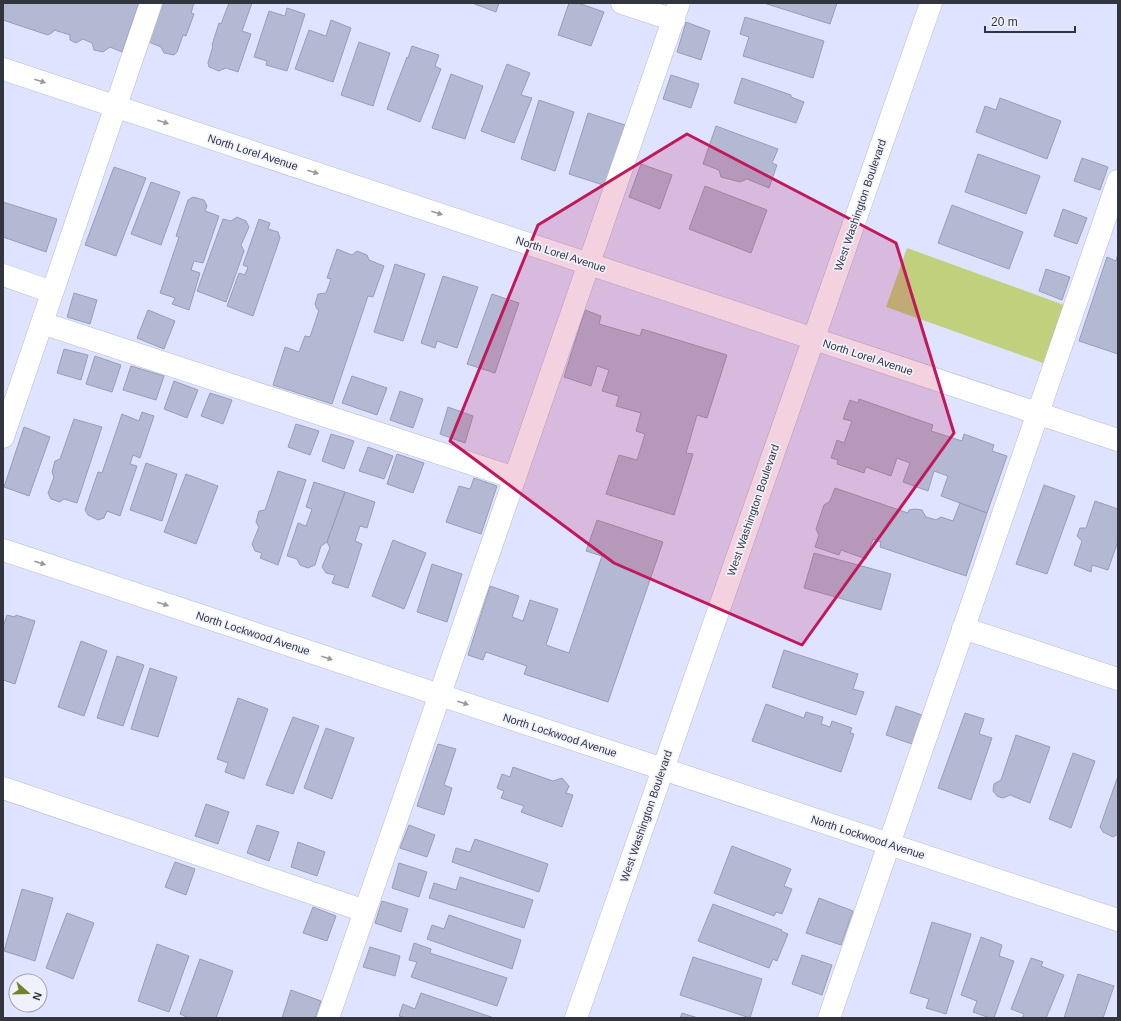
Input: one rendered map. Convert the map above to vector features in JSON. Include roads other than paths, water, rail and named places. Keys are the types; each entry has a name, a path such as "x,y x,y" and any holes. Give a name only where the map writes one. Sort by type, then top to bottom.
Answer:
{"street":[{"path":"3,437 151,3"},
{"path":"328,1018 676,12 622,3"},
{"name":"West Washington Boulevard","path":"576,1018 931,3"},
{"name":"North Lorel Avenue","path":"3,69 1118,440"},
{"path":"829,1018 1118,181"},
{"path":"3,275 52,292"},
{"path":"42,323 515,478"},
{"name":"North Lockwood Avenue","path":"3,550 1118,920"},
{"path":"963,628 1118,680"},
{"path":"3,788 365,910"}]}
